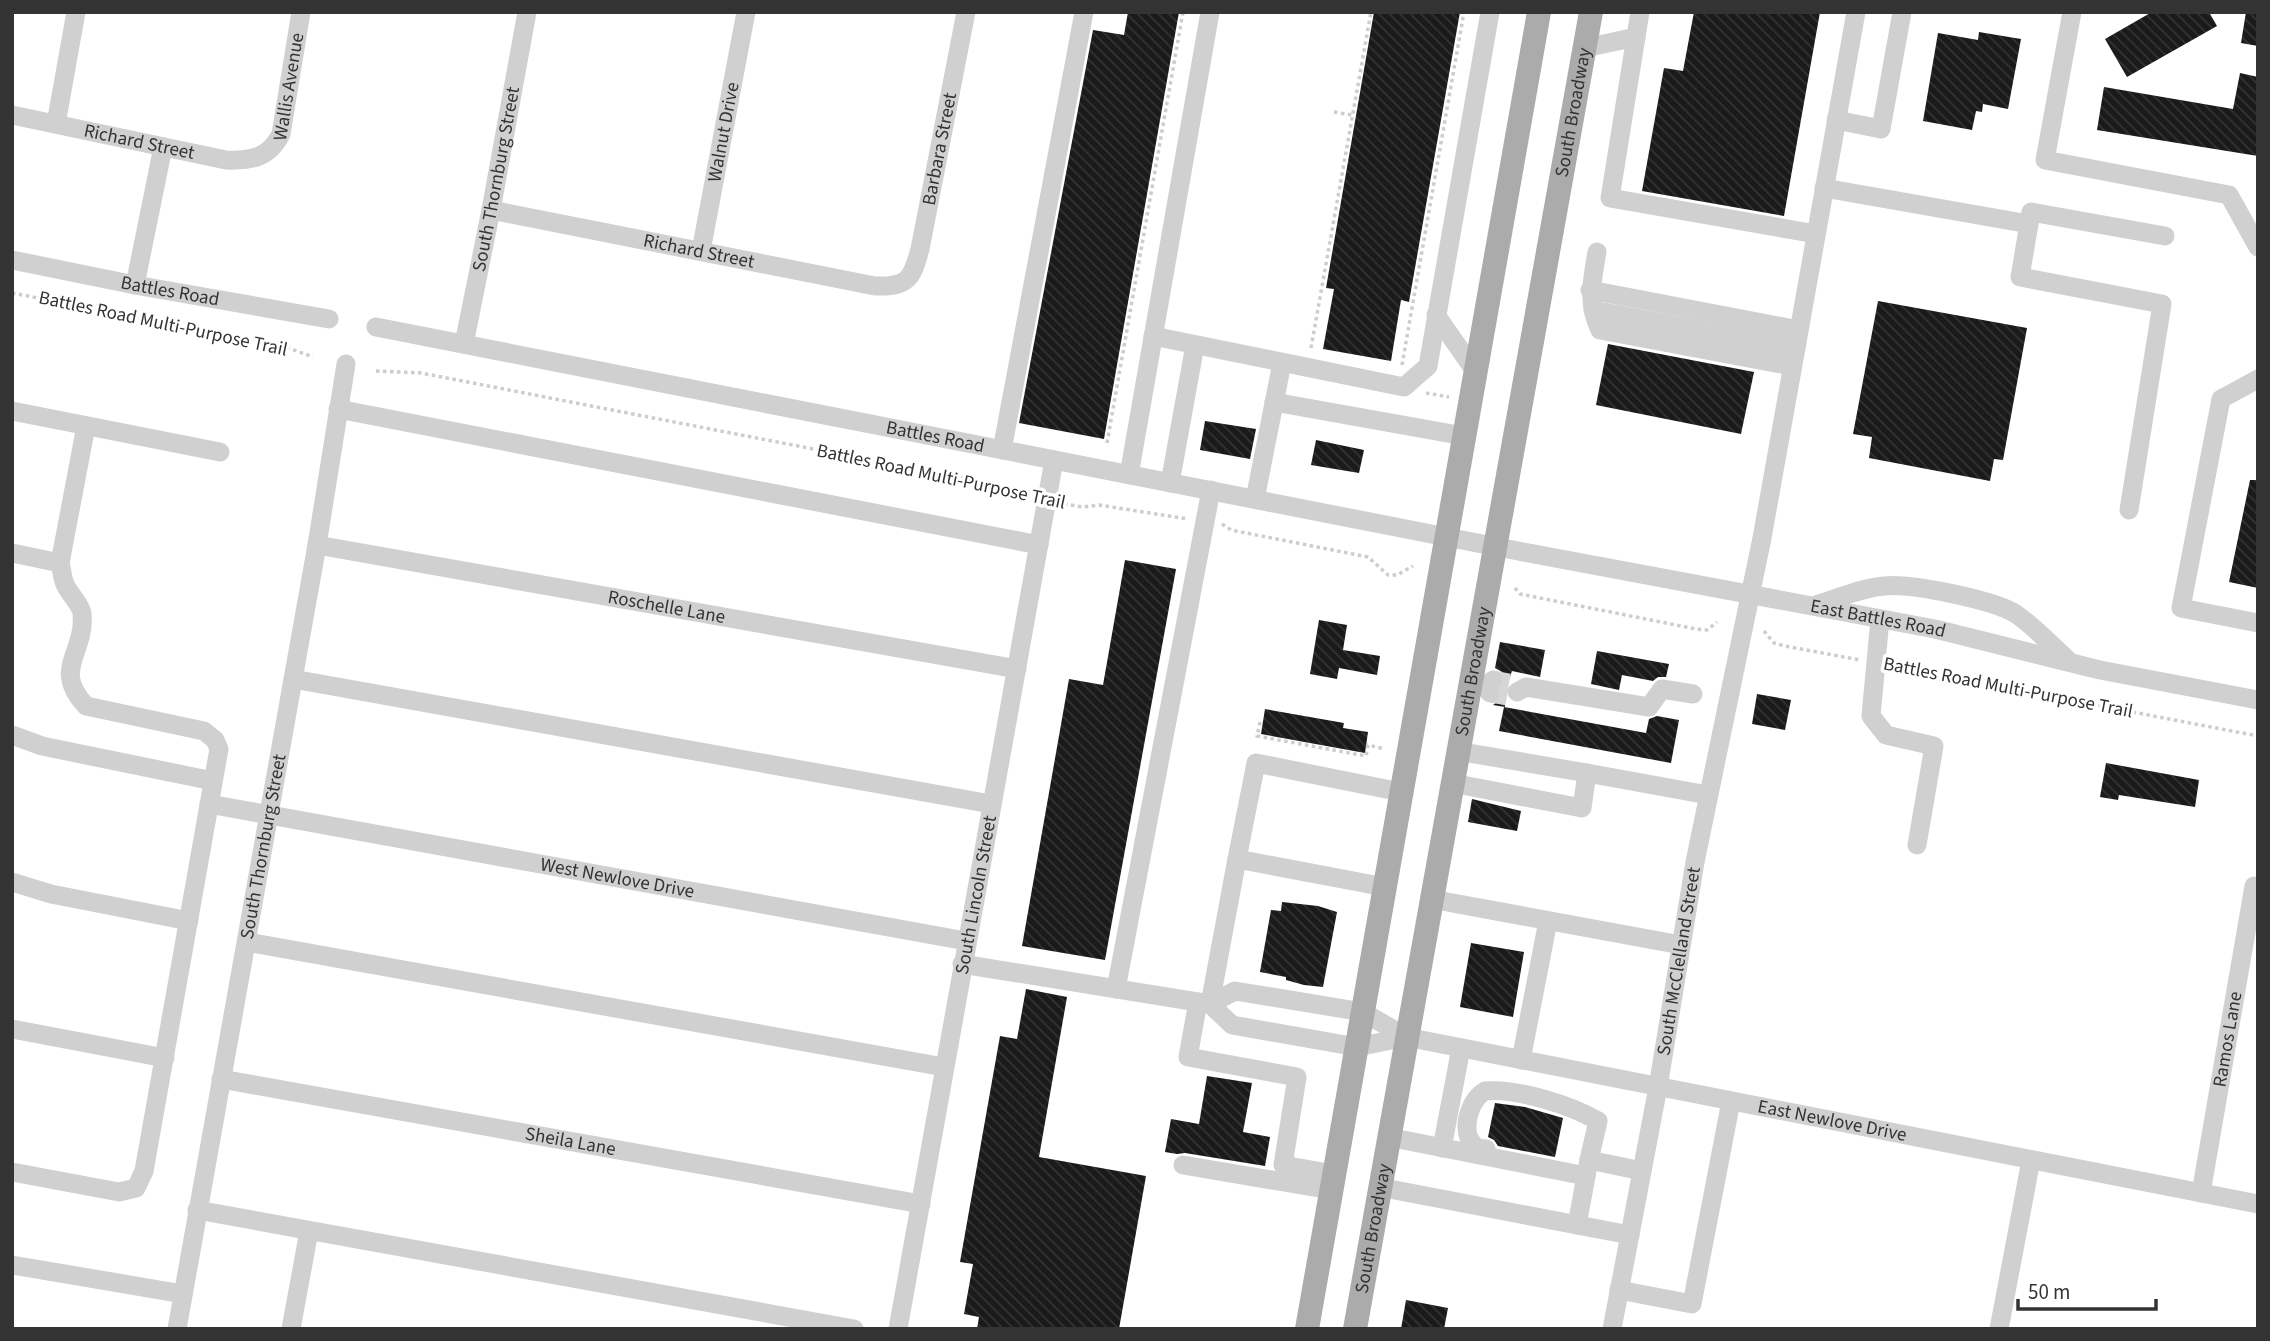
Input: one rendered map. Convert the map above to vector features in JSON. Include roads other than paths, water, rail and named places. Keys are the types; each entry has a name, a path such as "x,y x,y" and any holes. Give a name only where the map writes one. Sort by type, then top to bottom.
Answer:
{"main road":[{"path":"1307,1329 1539,12"},
{"name":"South Broadway","path":"1355,1329 1457,751 1496,688 1494,546 1591,12"}],"street":[{"path":"56,124 76,12"},
{"name":"Wallis Avenue","path":"264,155 274,147 281,134 301,12"},
{"name":"South Thornburg Street","path":"464,344 527,12"},
{"name":"Walnut Drive","path":"701,251 746,12"},
{"name":"Barbara Street","path":"905,282 914,271 920,249 966,12"},
{"path":"1002,450 1084,12"},
{"path":"1129,475 1210,12"},
{"path":"1153,336 1404,387 1427,366 1490,12"},
{"path":"1640,12 1610,198 1816,234"},
{"name":"South McClelland Street","path":"1612,1329 1658,1087 1708,795 1751,595 1856,12"},
{"path":"1836,121 1881,129 1902,12"},
{"path":"2072,12 2045,160 2229,195 2258,247"},
{"path":"1585,48 1636,37"},
{"name":"Richard Street","path":"12,115 226,160 247,160 264,155"},
{"path":"135,285 163,147"},
{"path":"1824,188 2029,223"},
{"name":"Richard Street","path":"491,210 875,286 905,282"},
{"path":"2129,510 2162,304 2020,277 2031,212 2165,236"},
{"path":"1592,305 1597,252"},
{"name":"Battles Road","path":"12,260 329,319"},
{"path":"1592,305 1796,348"},
{"path":"1592,305 1796,348"},
{"path":"1436,315 1475,372"},
{"name":"Battles Road","path":"376,327 1494,546"},
{"path":"1170,483 1195,345"},
{"path":"1255,499 1282,363"},
{"name":"South Thornburg Street","path":"177,1329 317,545 346,364"},
{"path":"2258,379 2221,399 2181,608 2258,623"},
{"path":"1274,402 1464,436"},
{"path":"338,409 1039,545"},
{"path":"12,411 220,452"},
{"path":"12,1172 119,1192 136,1188 144,1171 219,749 215,740 204,731 86,706 74,693 68,675 80,636 82,610 65,584 60,562 86,426"},
{"name":"South Lincoln Street","path":"898,1329 1054,460"},
{"path":"1116,989 1211,491"},
{"name":"Roschelle Lane","path":"317,545 1017,669"},
{"name":"East Battles Road","path":"1494,546 1935,629 2072,664 2258,700"},
{"path":"12,553 60,562"},
{"path":"1812,607 1885,585 1946,593 1999,606 2016,614 2072,664"},
{"path":"1880,620 1871,716 1886,735 1934,746 1916,845"},
{"path":"293,679 992,804"},
{"path":"1496,688 1526,687 1649,707 1662,689 1693,694"},
{"path":"12,735 42,746 213,780"},
{"path":"1457,751 1708,795"},
{"path":"1333,1182 1283,1165 1297,1077 1188,1057 1204,1003 1256,763 1401,792"},
{"path":"1452,783 1582,808 1587,773"},
{"name":"West Newlove Drive","path":"209,804 966,941"},
{"path":"1237,859 1385,887"},
{"path":"12,882 51,894 189,921"},
{"name":"Ramos Lane","path":"2201,1193 2254,886"},
{"path":"1431,899 1681,945"},
{"path":"1521,1060 1548,921"},
{"path":"247,942 944,1067"},
{"path":"962,964 1204,1003 1232,1025 1357,1047"},
{"path":"1204,1003 1235,991 1363,1012"},
{"name":"East Newlove Drive","path":"1363,1012 1406,1037 2258,1204"},
{"path":"12,1029 165,1058"},
{"name":"East Newlove Drive","path":"1357,1047 1406,1037"},
{"path":"1442,1148 1461,1048"},
{"name":"Sheila Lane","path":"221,1079 920,1204"},
{"path":"1486,1149 1476,1148 1469,1138 1468,1120 1472,1102 1485,1091 1565,1104 1598,1121 1577,1225"},
{"path":"1619,1290 1692,1304 1731,1101"},
{"path":"1388,1137 1442,1148 1588,1168 1642,1171"},
{"path":"1998,1329 2031,1160"},
{"path":"1554,1161 1588,1168"},
{"path":"1183,1165 1333,1182"},
{"path":"1380,1187 1630,1235"},
{"path":"197,1210 854,1329"},
{"path":"291,1329 309,1231"},
{"path":"12,1265 183,1294"}],"tunnel":[{"path":"1493,680 1509,683"},
{"path":"1490,693 1507,696"}]}
